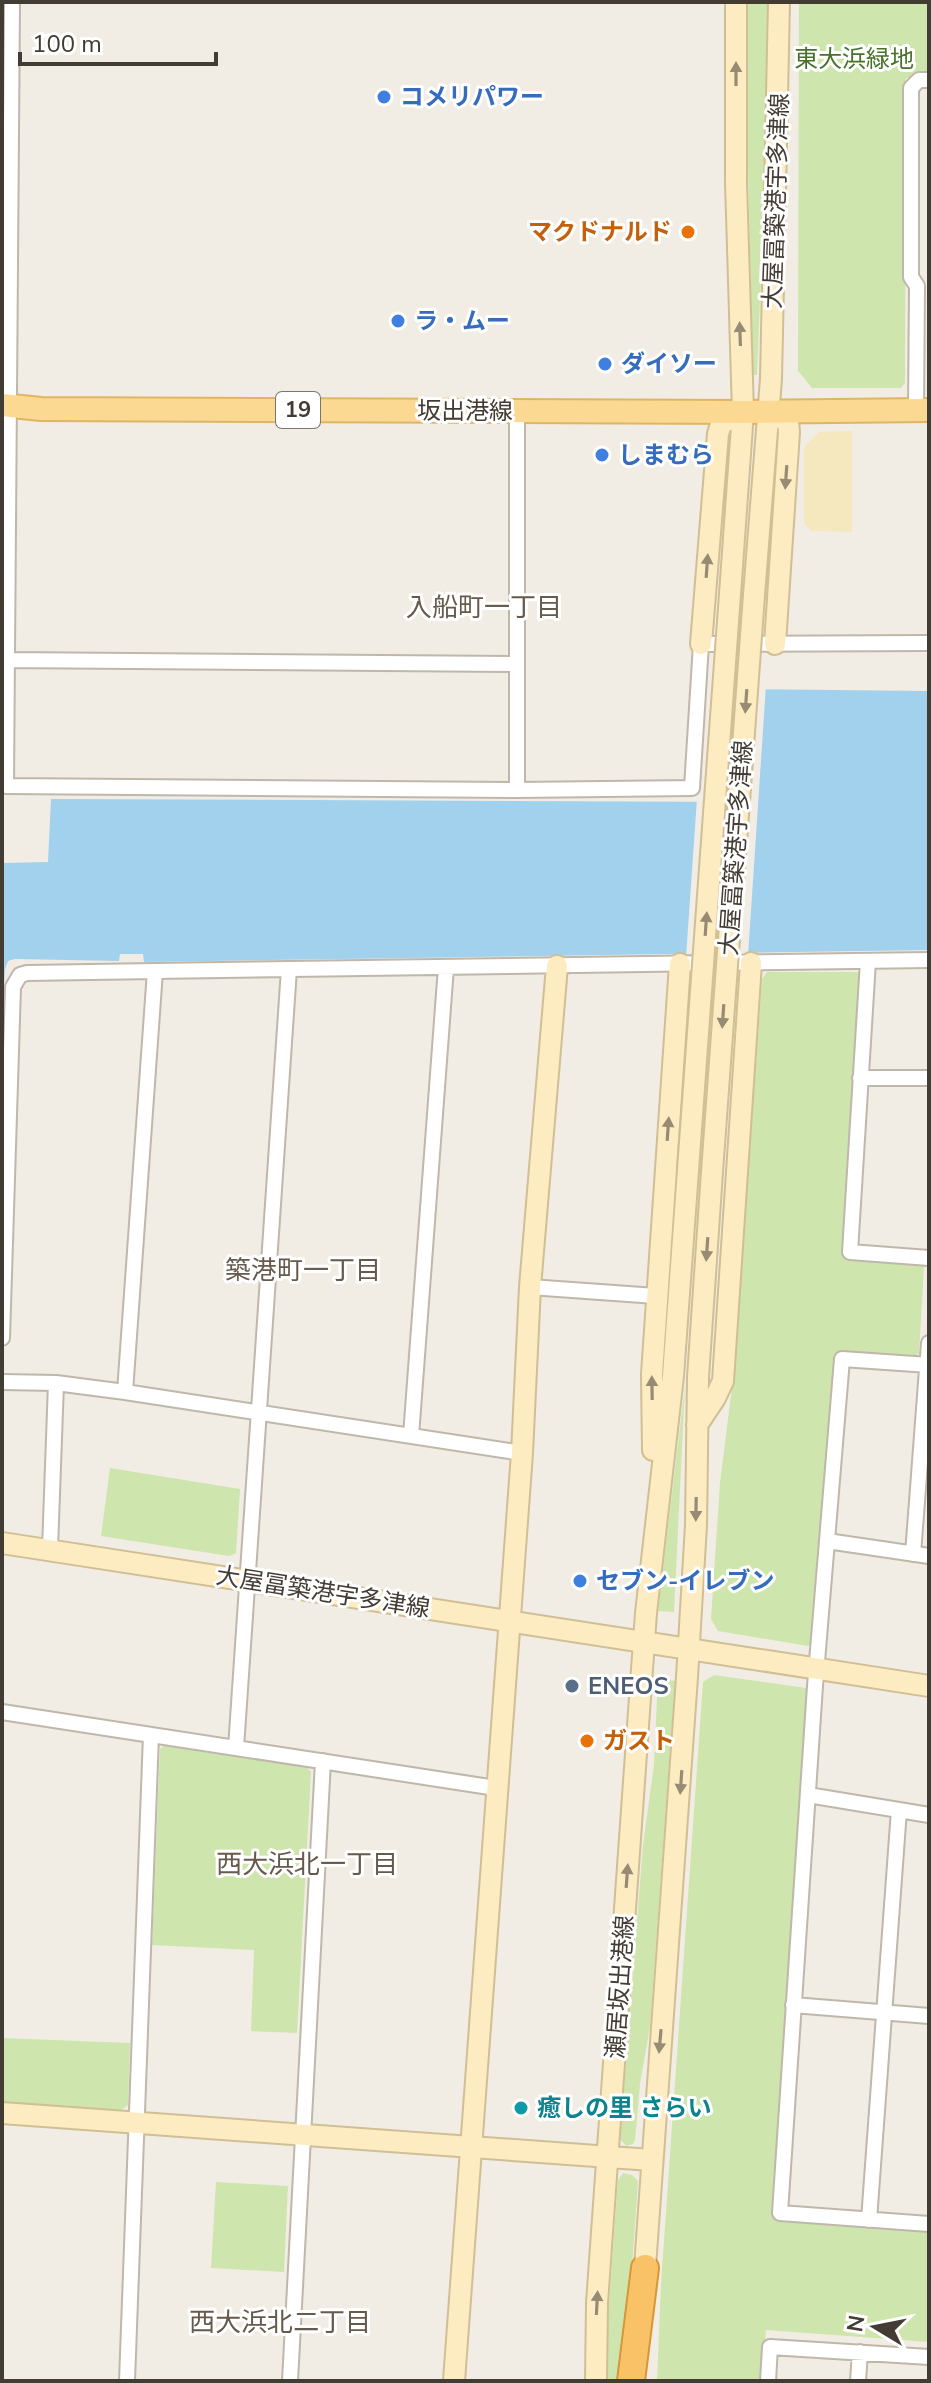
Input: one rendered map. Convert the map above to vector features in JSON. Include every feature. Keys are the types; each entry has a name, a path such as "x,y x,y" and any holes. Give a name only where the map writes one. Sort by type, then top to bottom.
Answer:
{"highway":[{"path":"628,2381 645,2268"}],"main road":[{"name":"大屋冨築港宇多津線","path":"644,1642 673,1376 743,412 736,182 736,2"},
{"name":"大屋冨築港宇多津線","path":"2,1543 689,1648 696,1525 698,1377 768,411 777,168 779,2"},
{"name":"坂出港線","path":"6,406 57,409 743,412 922,410"},
{"path":"768,411 788,422 789,432 775,644"},
{"path":"701,644 718,434 721,424 743,412"},
{"path":"697,1425 723,1381 751,963"},
{"path":"655,1522 652,1374 680,964"},
{"path":"454,2381 522,1453 530,1287 557,966"},
{"name":"瀬居坂出港線","path":"596,2381 597,2303 644,1642"},
{"path":"689,1648 929,1686"},
{"name":"瀬居坂出港線","path":"640,2381 651,2160 689,1648"},
{"path":"2,2113 651,2160"}],"street":[{"path":"12,2 6,263 6,786 517,790 692,788 701,644 929,643"},
{"path":"922,410 923,286 911,277 911,88 919,80 929,80"},
{"path":"517,411 517,790"},
{"path":"7,660 517,664"},
{"path":"2,1338 13,987 15,980 27,973 929,960"},
{"path":"868,961 850,1252 929,1258"},
{"path":"411,1436 446,967"},
{"path":"236,1748 289,969"},
{"path":"125,1392 155,971"},
{"path":"860,1078 929,1078"},
{"path":"530,1287 656,1296"},
{"path":"913,1554 929,1343"},
{"path":"928,1365 842,1359 817,1669 780,2213 929,2224"},
{"path":"2,1382 56,1383 125,1392 522,1453"},
{"path":"50,1549 56,1383"},
{"path":"827,1541 929,1556"},
{"path":"2,1712 496,1788"},
{"path":"127,2381 151,1735"},
{"path":"290,2381 323,1761"},
{"path":"808,1795 929,1815"},
{"path":"869,2220 899,1810"},
{"path":"793,2005 929,2016"},
{"path":"768,2381 770,2347 929,2357"},
{"path":"858,2381 860,2352"}],"green space":[{"path":"748,2 772,2 767,235 761,276 757,375 753,375"},
{"name":"東大浜緑地","path":"799,2 929,2 929,77 906,78 905,383 901,388 812,388 798,371"},
{"path":"767,972 860,972 842,1256 920,1262 924,1266 919,1353 914,1357 836,1353 813,1642 808,1646 718,1631 711,1619 720,1483 733,1379 762,979"},
{"path":"685,1385 674,1612 658,1611"},
{"path":"110,1468 240,1489 236,1553 229,1556 101,1536"},
{"path":"714,1675 806,1688 809,1693 773,2218 929,2230 929,2342 766,2330 762,2381 657,2381 703,1682"},
{"path":"658,1678 675,1681 650,2026 635,2140 626,2146 620,2139 643,1845 654,1765"},
{"path":"165,1745 307,1768 311,1772 297,2033 251,2031 254,1950 152,1945 160,1749"},
{"path":"2,2038 130,2043 128,2105 121,2110 2,2103"},
{"path":"623,2173 632,2175 638,2181 628,2326 618,2381 607,2381 618,2180"},
{"path":"216,2182 288,2186 284,2272 211,2268"}],"sand":[{"path":"852,431 852,532 811,531 804,523 804,447 819,432"}],"water":[{"path":"731,689 929,691 929,950 144,962 143,954 120,954 119,961 15,959 8,961 5,969 2,1037 2,863 48,862 51,799 757,802 760,770"}],"pier":[{"path":"730,685 766,685 748,956 686,957 697,798 754,798 756,774 724,773"}],"place":[{"name":"コメリパワー","path":"384,97"},
{"name":"マクドナルド","path":"688,232"},
{"name":"ラ・ムー","path":"398,321"},
{"name":"ダイソー","path":"605,364"},
{"name":"しまむら","path":"602,455"},
{"name":"セブン-イレブン","path":"580,1581"},
{"name":"ENEOS","path":"572,1686"},
{"name":"ガスト","path":"587,1741"},
{"name":"癒しの里 さらい","path":"521,2108"}],"district":[{"name":"入船町一丁目","path":"484,607"},
{"name":"築港町一丁目","path":"303,1270"},
{"name":"西大浜北一丁目","path":"307,1864"},
{"name":"西大浜北二丁目","path":"280,2322"}]}
